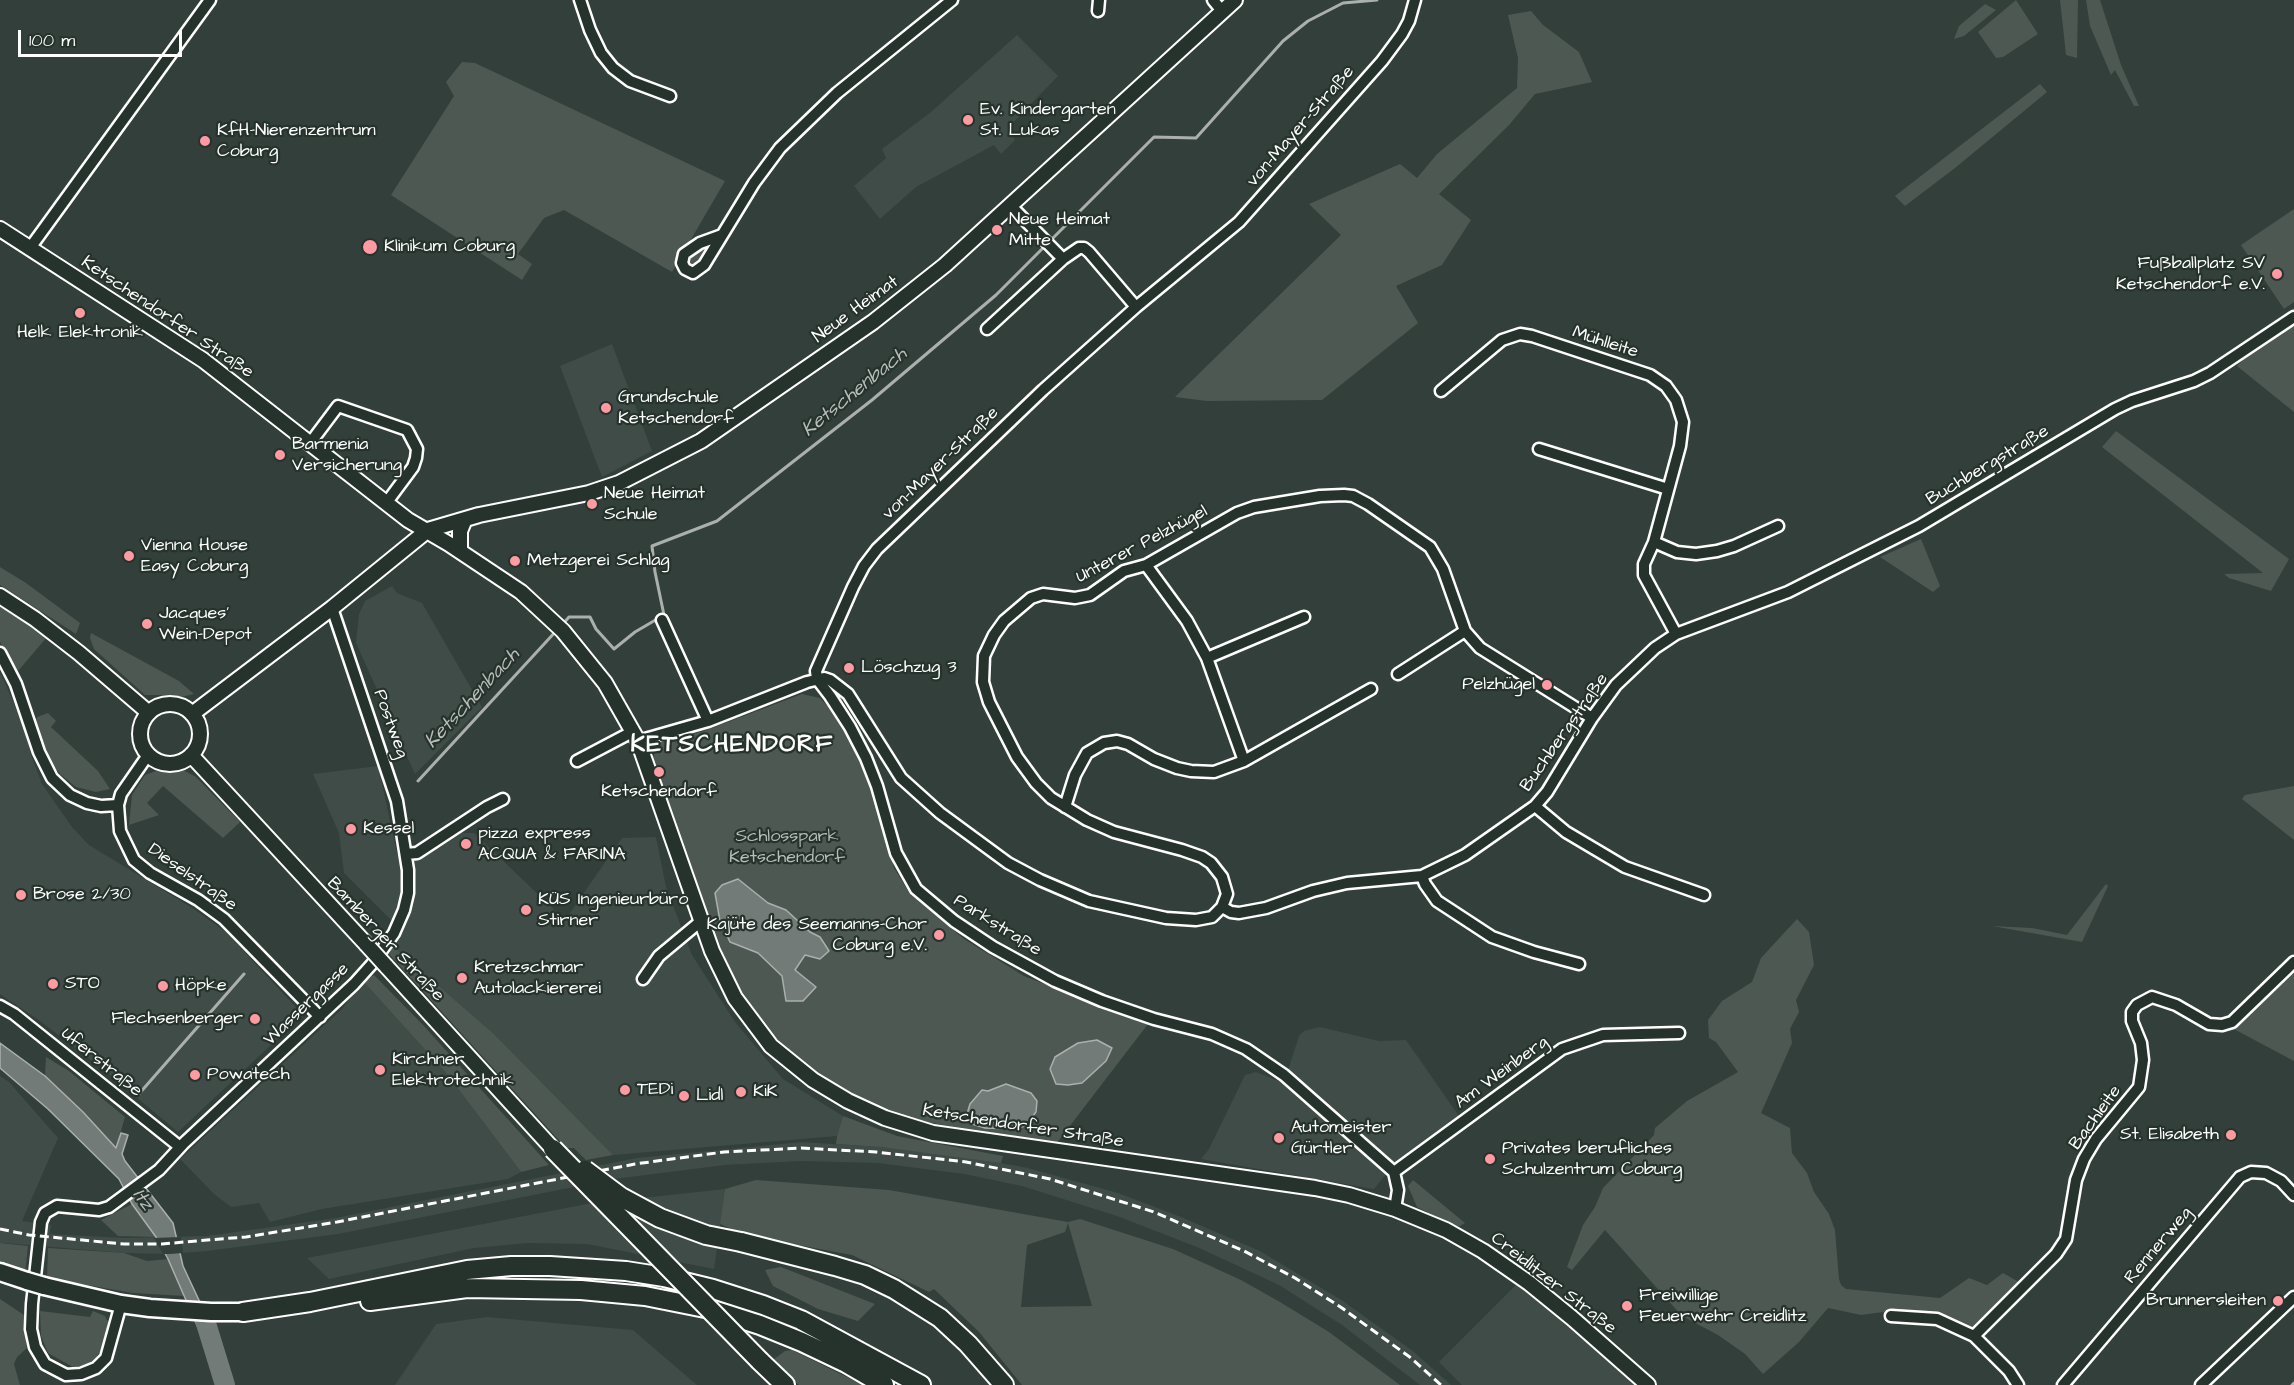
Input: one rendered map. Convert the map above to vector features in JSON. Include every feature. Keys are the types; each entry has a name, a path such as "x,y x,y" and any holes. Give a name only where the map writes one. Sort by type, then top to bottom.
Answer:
{"highway":[{"path":"554,1149 639,1208 685,1229 835,1266 865,1275 894,1289 940,1318 968,1344 1004,1385"},
{"path":"554,1149 785,1385"},
{"path":"243,1312 310,1302 478,1269 550,1266 626,1271 664,1277 713,1289 763,1305 801,1320 921,1385"},
{"path":"243,1312 311,1308 467,1288 549,1288 624,1293 710,1309 760,1325 846,1363 884,1385"}],"main road":[{"path":"0,1272 44,1286 121,1304 150,1308 243,1312"}],"street":[{"path":"30,248 210,0"},
{"path":"580,0 601,53 613,68 630,81 670,96"},
{"path":"722,235 780,148 837,93 952,0"},
{"path":"1213,0 1222,11"},
{"name":"Neue Heimat","path":"428,530 465,519 589,493 619,483 679,454 873,322 945,265 1235,0"},
{"name":"von-Mayer-Straße","path":"817,680 818,664 853,587 864,566 877,549 1043,390 1136,307 1239,222 1382,61 1402,34 1414,4"},
{"path":"1011,206 1059,255"},
{"name":"Ketschendorfer Straße","path":"0,229 192,352 311,442 408,520 428,530 521,592 559,627 605,683 635,736 712,951 735,998 771,1046 822,1086 885,1118 933,1133 962,1139 1316,1188 1395,1209"},
{"path":"987,329 1059,255 1084,248 1136,307"},
{"name":"Buchbergstraße","path":"817,680 830,680 848,694 888,759 917,794 1008,863 1068,893 1127,911 1166,918 1196,920 1212,917 1222,908 1239,913 1266,908 1313,891 1347,883 1422,876 1465,855 1535,806 1616,685 1655,648 1676,634 1788,591 1919,526 1973,496 2115,409 2132,401 2194,381 2210,373 2294,317"},
{"name":"Mühlleite","path":"1441,391 1502,340 1520,334 1650,375 1666,386 1676,400 1683,422 1680,446 1654,542 1644,564 1644,575 1676,634"},
{"path":"311,442 338,406 407,430 417,449 416,458 413,467 387,502"},
{"path":"1539,449 1668,489"},
{"name":"Unterer Pelzhügel","path":"1222,908 1227,894 1222,877 1211,863 1202,857 1114,832 1065,807 1051,798 1036,783 1009,742 983,682 984,656 1004,621 1031,598 1043,594 1083,597 1101,589 1124,571 1146,565 1237,513 1254,507 1320,496 1353,496 1430,547 1443,569 1465,631 1480,648 1592,718"},
{"path":"460,551 460,531 465,519"},
{"path":"1654,542 1677,552 1696,554 1734,546 1778,526"},
{"path":"192,714 332,608 428,530"},
{"path":"1146,565 1186,621 1207,658 1244,761"},
{"path":"0,596 35,619 79,653 149,712"},
{"name":"Postweg","path":"332,608 397,801 406,854"},
{"path":"1207,658 1304,617"},
{"path":"662,620 708,721"},
{"path":"1398,674 1465,631"},
{"path":"0,653 16,684 39,752 52,778 70,795 87,803 101,806 118,805 121,794 148,755"},
{"path":"578,761 635,736 708,721 817,680"},
{"name":"Parkstraße","path":"817,680 850,726 866,758 878,786 896,853 916,889 954,921 1055,981 1102,1001 1154,1019 1212,1034 1246,1049 1284,1075 1394,1172"},
{"path":"1065,807 1075,776 1087,753 1104,742 1117,741 1128,744 1154,759 1191,771 1214,772 1244,761 1371,689"},
{"path":"171,704 182,707 192,714 198,724 200,735 191,755 181,762 170,764 158,762 148,755 142,745 140,734 142,722 149,712 159,706 171,704"},
{"name":"Bamberger Straße","path":"191,755 554,1149"},
{"path":"406,854 417,853 503,799"},
{"name":"Dieselstraße","path":"118,805 120,831 135,860 150,873 198,900 224,919 320,1017"},
{"path":"1535,806 1566,832 1625,867 1704,895"},
{"name":"Wassergasse","path":"121,1304 106,1358 96,1368 81,1374 66,1375 45,1364 35,1347 31,1329 41,1222 45,1213 57,1206 99,1210 118,1202 159,1170 180,1147 320,1017 372,964 394,933 404,910 408,893 406,854"},
{"path":"1422,876 1437,901 1492,937 1534,952 1579,964"},
{"path":"643,979 660,956 701,921"},
{"name":"Bachleite","path":"1974,1336 2056,1254 2066,1239 2076,1180 2084,1159 2096,1139 2139,1087 2143,1060 2141,1043 2132,1021 2132,1012 2137,1005 2152,997 2176,1005 2209,1024 2222,1025 2232,1022 2294,962"},
{"name":"Uferstraße","path":"0,1006 14,1014 180,1147"},
{"name":"Am Weinberg","path":"1394,1172 1562,1049 1603,1035 1679,1033"},
{"path":"1394,1172 1398,1190 1395,1209"},
{"name":"Rennerweg","path":"2063,1385 2240,1177 2251,1172 2266,1173 2281,1181 2294,1195"},
{"name":"Creidlitzer Straße","path":"1395,1209 1459,1236 1492,1257 1564,1311 1648,1385"},
{"path":"2201,1385 2294,1297"},
{"path":"1891,1316 1937,1319 1948,1322 1974,1336 2009,1371 2018,1385"}],"shaded area":[{"name":"Ev. Kindergarten St. Lukas","path":"1017,35 1058,76 1008,128 1015,140 1001,154 994,145 916,187 880,219 854,186 886,158 882,149 931,112"},
{"name":"Grundschule Ketschendorf","path":"612,344 652,451 602,477 560,366"},
{"path":"392,586 397,593 422,603 482,707 415,774 356,643 359,614 365,601"},
{"path":"0,672 24,726 31,755 42,784 72,827 89,845 194,909 227,933 303,1015 178,1132 104,1070 40,1021 0,994"},
{"path":"378,766 397,853 417,861 462,833 474,833 565,920 622,838 656,837 666,887 692,955 735,1022 783,1079 843,1116 837,1136 613,1155 495,1035 393,946 403,932 344,873 339,833 313,774"},
{"path":"363,981 447,1074 521,1172 508,1179 322,1209 270,1222 259,1203 231,1207 214,1194 180,1159 342,1009"},
{"path":"1320,1027 1379,1041 1406,1040 1461,1119 1387,1173 1374,1189 1201,1159 1209,1149 1245,1075 1256,1072 1284,1083 1299,1036 1304,1031"},
{"path":"0,1076 9,1082 58,1138 22,1221 51,1225 50,1234 124,1238 207,1236 336,1218 637,1158 802,1142 881,1147 968,1157 1028,1168 1118,1193 1181,1217 1260,1251 1343,1301 1414,1352 1451,1385 1420,1385 1342,1325 1279,1285 1197,1247 1117,1216 1022,1186 964,1174 878,1163 802,1161 725,1165 614,1179 338,1234 207,1251 170,1254 124,1253 0,1243"},
{"path":"725,1189 714,1269 587,1244 527,1243 474,1248 329,1279 307,1258 587,1204"},
{"path":"1518,1283 1639,1385 1462,1385 1439,1362"},
{"path":"487,1317 633,1330 697,1385 395,1385 436,1324"}],"green space":[{"path":"2016,0 2038,34 2003,57 1996,58 1978,32"},
{"path":"2060,0 2078,0 2077,58 2066,55"},
{"path":"2086,0 2100,0 2121,65 2139,106 2134,106 2115,70 2111,75 2090,26"},
{"path":"1985,4 1996,10 1964,36 1954,39 1959,26"},
{"path":"1531,11 1543,25 1579,52 1592,82 1535,94 1509,125 1439,194 1471,220 1442,265 1396,286 1418,323 1322,400 1207,401 1175,397 1341,235 1309,204 1400,164 1417,178 1437,154 1517,88 1518,58 1508,15"},
{"path":"462,62 475,63 725,181 672,272 564,210 544,218 518,254 532,264 522,280 391,195 454,96 446,82"},
{"path":"2040,84 2047,92 1955,168 1905,206 1895,196"},
{"name":"Fußballplatz SV Ketschendorf e.V.","path":"2294,209 2294,302 2284,309 2241,245"},
{"path":"707,247 695,268 690,269 685,258"},
{"path":"2294,313 2294,412 2237,366 2281,321"},
{"path":"2116,431 2289,559 2271,591 2229,578 2224,574 2263,573 2102,447"},
{"path":"1921,539 1940,586 1933,592 1880,557"},
{"path":"0,567 26,583 80,623 76,634 0,585"},
{"path":"0,606 47,637 18,671 0,642"},
{"path":"91,633 179,681 194,694 181,697 145,695 94,649 90,638"},
{"name":"Schlosspark Ketschendorf","path":"802,694 820,698 837,716 861,760 881,815 894,868 910,894 964,939 1024,976 1148,1024 1056,1144 921,1121 889,1111 853,1095 817,1073 790,1052 761,1022 740,989 704,915 653,758 656,747 662,742 704,731"},
{"path":"48,713 56,721 51,727 98,771 110,789 96,792 76,787 60,774 47,758 36,720 37,717"},
{"path":"183,770 196,777 240,822 223,838 163,786 147,803 159,815 129,825 132,795 145,775 156,771"},
{"path":"2294,786 2294,840 2242,799 2245,795"},
{"path":"2106,884 2108,886 2082,942 1992,926 2032,928 2067,935"},
{"path":"1797,919 1809,932 1814,965 1796,1000 1799,1012 1790,1029 1792,1043 1761,1113 1790,1128 1792,1153 1807,1173 1814,1192 1829,1214 1835,1230 1841,1285 1846,1289 1940,1298 1969,1278 1987,1285 2003,1273 2019,1282 1976,1329 1930,1314 1891,1311 1861,1315 1828,1308 1799,1342 1763,1374 1745,1354 1718,1335 1682,1316 1605,1230 1572,1270 1567,1267 1583,1225 1595,1207 1603,1188 1654,1135 1655,1128 1687,1101 1738,1072 1716,1042 1709,1038 1708,1020 1722,1001 1752,982 1761,958"},
{"path":"393,946 495,1035 613,1155 586,1160 574,1148 566,1148 389,954"},
{"path":"2294,966 2294,1061 2232,1028"},
{"path":"374,975 424,1026 549,1165 521,1172 447,1074 363,981"},
{"path":"46,1057 69,1071 125,1117 116,1148 45,1076"},
{"path":"843,1116 897,1136 1003,1156 1001,1163 881,1147 836,1144"},
{"path":"756,1180 889,1190 1068,1222 1080,1219 1173,1249 1241,1280 1329,1332 1400,1385 1022,1385 979,1332 934,1289 929,1292 852,1255 744,1235 720,1224 725,1189","holes":["1068,1223 1092,1306 1021,1307 1027,1245 1065,1232"]},
{"path":"1413,1180 1465,1223 1453,1226 1417,1207 1408,1186"},
{"path":"132,1204 156,1237 118,1236 101,1220"},
{"path":"0,1243 28,1246 25,1274 0,1265"},
{"path":"48,1248 124,1253 147,1261 169,1259 184,1296 133,1293 47,1278"},
{"path":"780,1267 875,1304 858,1321 818,1309 773,1286 765,1270"},
{"path":"0,1299 24,1315 27,1348 17,1357 14,1364 20,1385 0,1385"},
{"path":"40,1311 90,1317 93,1311 105,1316 109,1324 101,1350 91,1364 73,1367 48,1353 41,1336"},
{"path":"792,1350 863,1385 799,1385 773,1360 785,1351"}],"water":[{"path":"738,879 768,903 786,910 810,932 820,937 829,951 820,959 805,955 795,970 816,987 803,1001 786,1001 782,976 758,953 730,942 720,921 715,893 722,885"},
{"path":"1097,1040 1112,1048 1106,1061 1082,1083 1056,1084 1050,1069 1055,1057 1078,1043"},
{"path":"0,1043 45,1076 116,1148 121,1133 128,1135 122,1154 125,1161 173,1223 183,1266 219,1343 206,1346 168,1259 156,1237 132,1204 119,1179 48,1109 0,1068"},
{"path":"1006,1084 1031,1093 1037,1101 1036,1112 1025,1126 1014,1129 985,1128 969,1123 967,1114 970,1104 982,1090 988,1091"}],"pier":[{"path":"181,1237 183,1253 170,1254 163,1254 154,1238"}],"waterway":[{"name":"Ketschenbach","path":"561,626 569,617 590,617 596,629 614,649 635,632 664,615 652,546 717,521 872,400 996,295 1154,137 1196,138 1283,41 1308,21 1343,3 1377,0"},
{"name":"Ketschenbach","path":"418,781 557,630"},
{"name":"Ketschenbach","path":"138,1095 244,974"},
{"name":"Itz","path":"205,1320 225,1385"}],"railway":[{"path":"0,1229 29,1235 124,1244 162,1244 246,1237 337,1222 635,1164 724,1152 801,1148 876,1152 966,1162 1050,1179 1154,1212 1244,1251 1295,1278 1342,1308 1411,1358 1441,1385"}],"place":[{"name":"Ev. Kindergarten St. Lukas","path":"968,120"},
{"name":"KfH-Nierenzentrum Coburg","path":"205,141"},
{"name":"Neue Heimat Mitte","path":"997,230"},
{"name":"Klinikum Coburg","path":"370,247"},
{"name":"Fußballplatz SV Ketschendorf e.V.","path":"2277,274"},
{"name":"Helk Elektronik","path":"80,313"},
{"name":"Grundschule Ketschendorf","path":"606,408"},
{"name":"Barmenia Versicherung","path":"280,455"},
{"name":"Neue Heimat Schule","path":"592,504"},
{"name":"Vienna House Easy Coburg","path":"129,556"},
{"name":"Metzgerei Schlag","path":"515,561"},
{"name":"Jacques' Wein-Depot","path":"147,624"},
{"name":"Löschzug 3","path":"849,668"},
{"name":"Pelzhügel","path":"1547,685"},
{"name":"Ketschendorf","path":"659,772"},
{"name":"Kessel","path":"351,829"},
{"name":"pizza express ACQUA & FARINA","path":"466,844"},
{"name":"Brose 2/30","path":"21,895"},
{"name":"KÜS Ingenieurbüro Stirner","path":"526,910"},
{"name":"Kajüte des Seemanns-Chor Coburg e.V.","path":"939,935"},
{"name":"Kretzschmar Autolackiererei","path":"462,978"},
{"name":"STO","path":"53,984"},
{"name":"Höpke","path":"163,986"},
{"name":"Flechsenberger","path":"255,1019"},
{"name":"Kirchner Elektrotechnik","path":"380,1070"},
{"name":"Powatech","path":"195,1075"},
{"name":"TEDi","path":"625,1090"},
{"name":"KiK","path":"741,1092"},
{"name":"Lidl","path":"684,1096"},
{"name":"St. Elisabeth","path":"2231,1135"},
{"name":"Automeister Gürtler","path":"1279,1138"},
{"name":"Privates berufliches Schulzentrum Coburg","path":"1490,1159"},
{"name":"Brunnersleiten","path":"2278,1301"},
{"name":"Freiwillige Feuerwehr Creidlitz","path":"1627,1306"}],"district":[{"name":"KETSCHENDORF","path":"732,746"}]}
